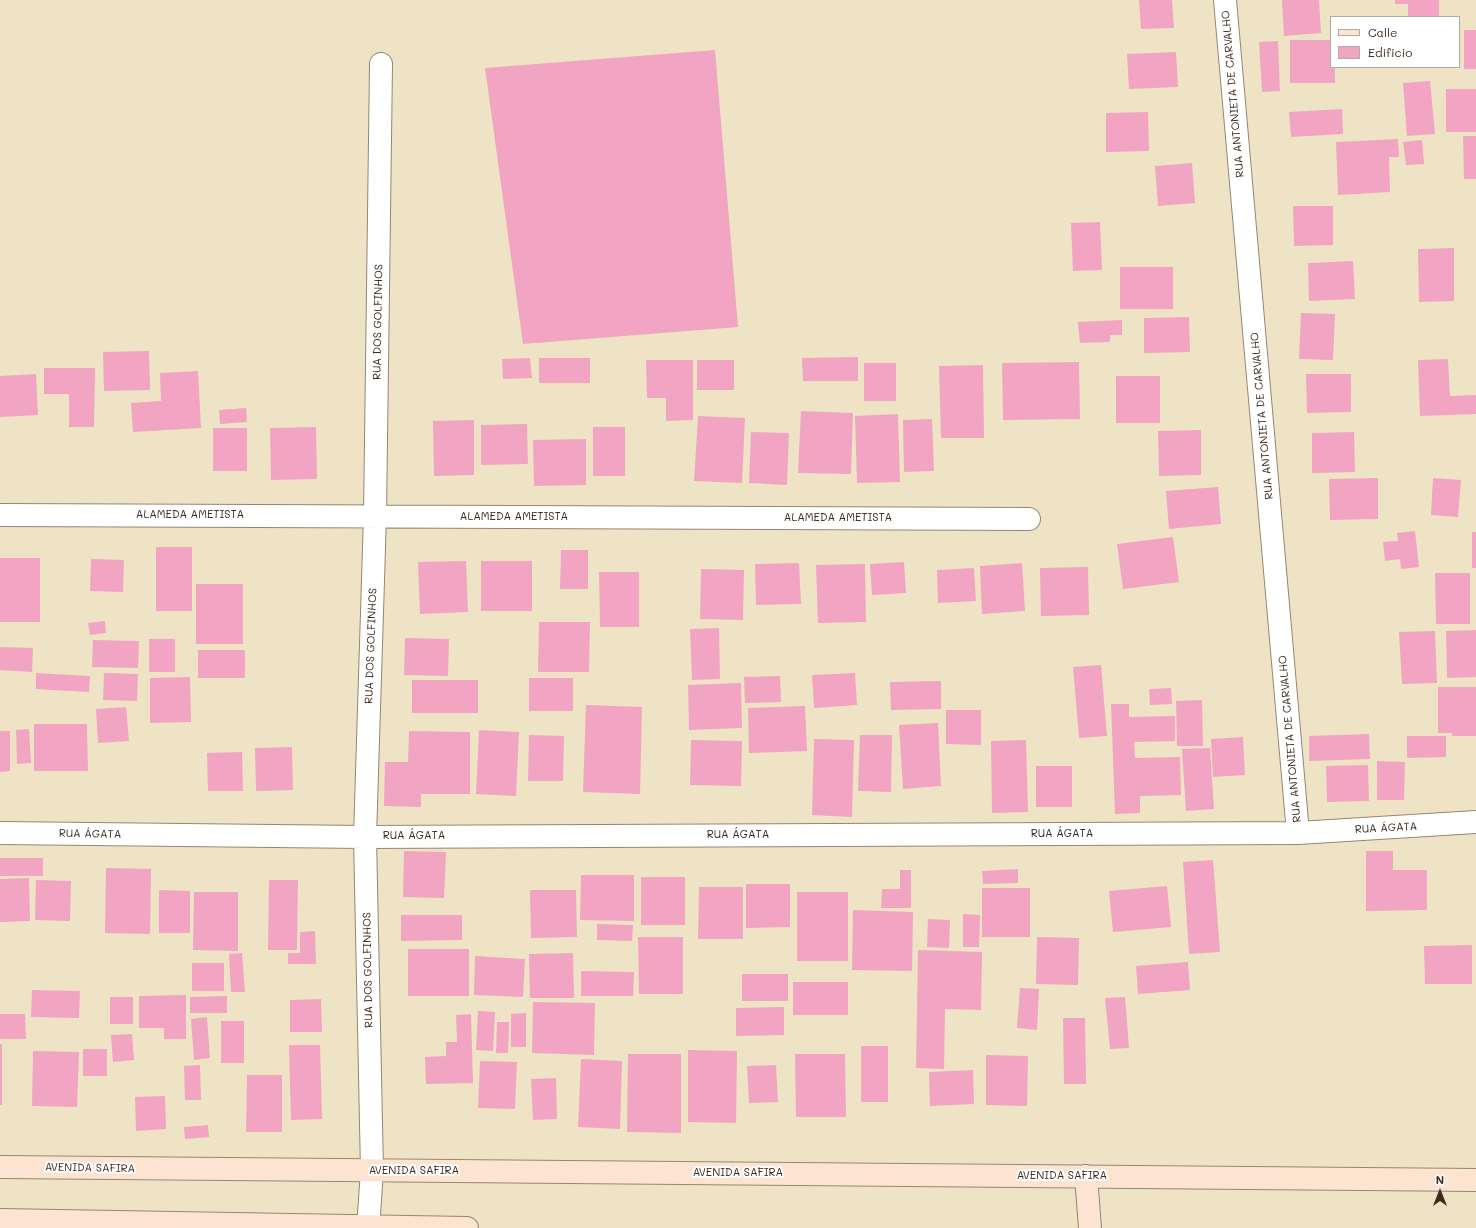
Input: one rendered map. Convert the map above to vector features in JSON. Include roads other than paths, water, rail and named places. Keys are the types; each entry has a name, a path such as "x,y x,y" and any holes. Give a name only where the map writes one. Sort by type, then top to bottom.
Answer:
{"street":[{"name":"RUA ANTONIETA DE CARVALHO","path":"1225,0 1298,833"},
{"name":"RUA DOS GOLFINHOS","path":"368,1228 372,1171 365,836 375,516 381,64"},
{"name":"ALAMEDA AMETISTA","path":"0,515 1028,520"},
{"name":"RUA ÁGATA","path":"0,833 365,836 1298,833 1476,822"},
{"name":"AVENIDA SAFIRA","path":"0,1167 1476,1180"},
{"path":"1086,1176 1090,1228"},
{"path":"0,1220 368,1228 467,1228"}]}
